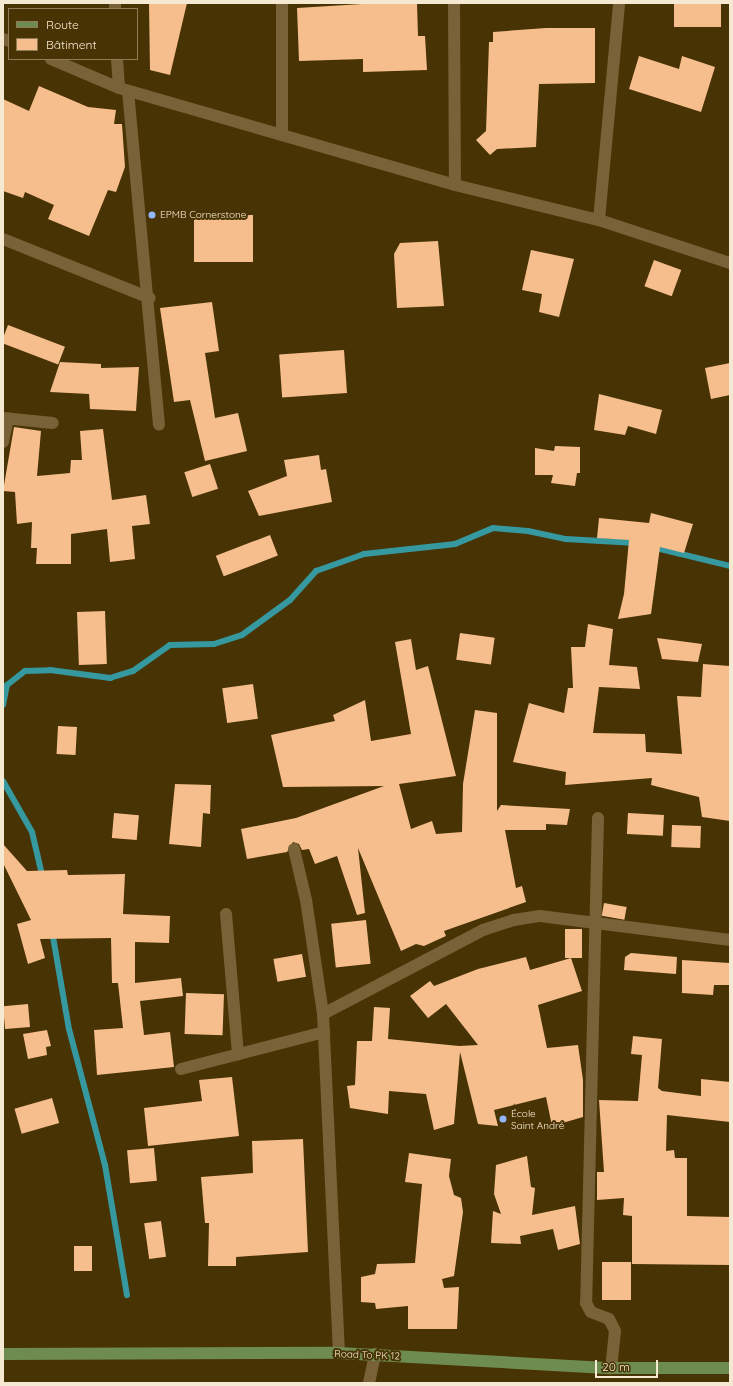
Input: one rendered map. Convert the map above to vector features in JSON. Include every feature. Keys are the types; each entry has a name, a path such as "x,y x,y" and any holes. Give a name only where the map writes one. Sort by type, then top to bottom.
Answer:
{"main road":[{"name":"Road To PK 12","path":"3,1354 339,1353 611,1368 730,1368"}],"street":[{"path":"282,3 282,135"},
{"path":"454,3 455,185"},
{"path":"599,220 619,3"},
{"path":"53,60 123,89 455,185 599,220 730,263"},
{"path":"117,60 123,89 150,298 159,425"},
{"path":"3,240 150,298"},
{"path":"3,442 5,418 53,423"},
{"path":"598,818 593,925 586,1303 591,1312 608,1319 616,1331 611,1368"},
{"path":"294,849 306,900 323,1014 339,1353"},
{"path":"226,914 238,1054"},
{"path":"323,1014 483,930 514,920 540,916 593,925 730,940"},
{"path":"181,1069 324,1032"},
{"path":"369,1383 375,1354"}],"building":[{"path":"149,3 187,3 170,75 150,70"},
{"path":"378,3 417,3 418,36 425,36 427,70 363,72 363,59 299,61 297,8"},
{"path":"674,3 721,3 721,27 674,27"},
{"path":"546,28 595,28 595,83 539,84 536,147 497,149 490,155 476,140 486,131 489,42 493,42 493,32"},
{"path":"639,56 679,69 682,56 715,67 701,112 629,89"},
{"path":"39,86 88,107 116,110 114,124 122,124 125,167 116,192 108,190 89,236 48,219 54,205 25,192 23,198 3,191 3,99 29,111"},
{"path":"194,215 253,215 253,262 194,262"},
{"path":"438,241 444,306 397,308 394,254 400,243"},
{"path":"531,250 574,259 559,317 539,312 542,294 522,290"},
{"path":"654,260 681,270 672,296 644,286"},
{"path":"212,302 219,351 205,353 215,418 238,413 247,451 205,461 190,400 174,402 160,308"},
{"path":"8,325 65,347 58,365 3,343 3,338"},
{"path":"344,350 347,393 282,397 279,355"},
{"path":"60,362 101,364 101,368 139,367 136,411 90,409 89,394 50,392"},
{"path":"730,363 730,395 711,399 705,368"},
{"path":"599,394 662,410 656,434 628,426 625,435 594,430"},
{"path":"14,427 41,431 37,476 70,473 71,460 82,460 80,431 103,429 112,500 146,495 150,524 132,526 135,559 110,562 107,529 71,534 71,564 36,564 37,548 31,548 32,522 17,524 15,492 3,491"},
{"path":"555,446 580,447 580,473 577,473 575,486 551,483 553,475 535,475 535,448 554,451"},
{"path":"319,455 321,470 326,469 332,502 259,516 248,491 287,476 284,460"},
{"path":"210,464 218,489 192,497 184,472"},
{"path":"651,513 693,524 684,553 660,547 651,614 618,619 624,594 629,540 597,538 599,518 649,523"},
{"path":"270,535 278,556 224,576 216,556"},
{"path":"105,611 107,664 79,665 77,612"},
{"path":"588,624 613,629 609,665 637,667 640,689 599,687 593,733 645,734 646,752 682,754 677,696 701,697 703,664 730,666 730,821 702,817 699,797 651,785 652,778 565,785 566,772 513,762 529,703 564,713 568,688 573,688 571,647 585,647"},
{"path":"460,633 495,638 491,665 456,660"},
{"path":"657,638 702,644 698,662 662,659"},
{"path":"411,639 416,670 428,666 456,776 399,784 411,829 432,821 436,834 462,832 463,784 475,710 497,713 497,811 501,805 570,809 567,825 546,824 546,830 505,830 516,888 522,886 526,902 444,931 446,936 424,946 416,944 401,951 358,848 365,913 357,915 337,856 315,864 309,849 302,850 299,844 293,842 287,852 247,859 241,829 296,818 384,786 283,787 271,735 335,721 333,715 365,700 371,741 411,734 395,642"},
{"path":"253,684 258,719 227,723 222,688"},
{"path":"58,726 77,727 76,755 57,754"},
{"path":"175,784 211,785 210,814 203,813 201,847 169,844"},
{"path":"114,813 139,815 137,840 112,838"},
{"path":"628,813 664,815 663,836 627,834"},
{"path":"672,825 701,826 700,848 671,847"},
{"path":"3,844 27,871 67,870 68,875 125,874 123,914 170,916 169,943 135,942 135,983 181,978 183,996 140,1001 144,1035 170,1032 174,1067 97,1075 94,1030 123,1028 118,983 112,983 111,938 40,939 45,958 28,964 17,924 31,920 3,863"},
{"path":"604,903 627,907 624,920 602,916"},
{"path":"366,920 371,964 336,967 331,924"},
{"path":"565,929 582,929 582,958 565,958"},
{"path":"631,953 677,957 676,974 624,970 625,957"},
{"path":"302,954 306,977 277,982 273,959"},
{"path":"526,957 530,970 571,958 582,991 538,1005 547,1048 578,1045 583,1080 583,1117 552,1126 546,1097 494,1110 498,1126 478,1124 460,1052 454,1124 434,1130 426,1094 389,1091 388,1114 350,1108 347,1086 355,1085 357,1041 372,1041 374,1007 390,1008 388,1039 459,1046 478,1045 446,1004 428,1018 410,996 430,981 434,986 478,969"},
{"path":"682,960 730,963 730,985 714,985 713,995 682,993"},
{"path":"186,993 224,994 223,1035 185,1034"},
{"path":"28,1004 30,1027 5,1029 3,1006"},
{"path":"47,1030 51,1046 46,1047 47,1055 28,1059 23,1034"},
{"path":"633,1036 662,1039 658,1088 662,1091 701,1096 701,1079 730,1082 730,1122 667,1115 666,1151 674,1150 675,1158 687,1158 687,1216 730,1217 730,1265 632,1264 632,1216 623,1215 624,1198 597,1200 597,1172 604,1172 599,1100 638,1101 642,1055 631,1054"},
{"path":"232,1077 239,1136 148,1146 144,1108 202,1101 199,1080"},
{"path":"52,1098 59,1123 22,1134 15,1109"},
{"path":"303,1139 308,1252 236,1257 236,1266 208,1266 209,1223 205,1223 201,1177 253,1173 252,1141"},
{"path":"154,1148 157,1181 130,1183 127,1150"},
{"path":"409,1153 451,1159 449,1176 454,1195 461,1198 463,1212 454,1276 442,1279 444,1288 459,1287 457,1329 408,1329 408,1306 376,1309 375,1303 361,1302 361,1277 375,1274 377,1264 415,1263 422,1184 405,1182"},
{"path":"527,1156 531,1187 535,1188 532,1215 575,1206 580,1244 558,1250 553,1229 520,1236 521,1244 491,1243 493,1211 501,1214 494,1194 496,1165"},
{"path":"161,1221 166,1257 149,1259 144,1223"},
{"path":"74,1246 92,1246 92,1271 74,1271"},
{"path":"602,1262 631,1262 631,1300 602,1300"}],"waterway":[{"path":"3,705 7,685 25,671 50,670 110,678 133,671 170,645 214,644 242,635 290,600 316,571 364,554 455,544 493,528 528,531 566,539 636,543"},
{"path":"652,547 730,566"},
{"path":"3,781 32,832 43,879"},
{"path":"52,931 69,1029 105,1165 127,1295"}],"place":[{"name":"EPMB Cornerstone","path":"152,215"},
{"name":"École Saint André","path":"503,1119"}]}
